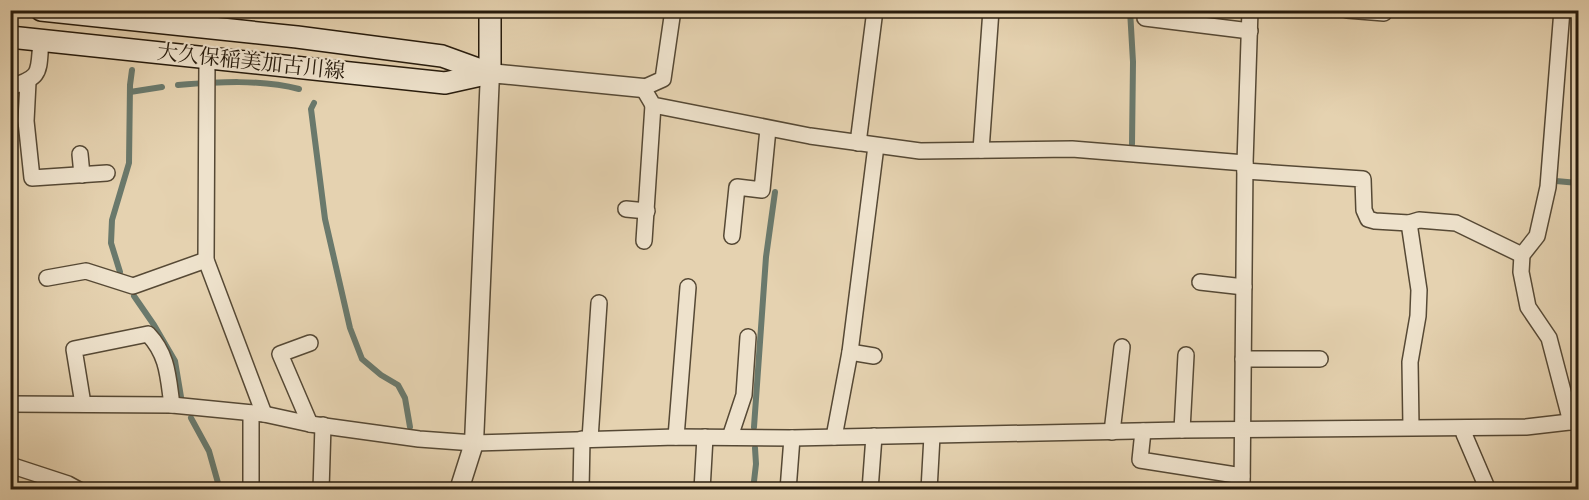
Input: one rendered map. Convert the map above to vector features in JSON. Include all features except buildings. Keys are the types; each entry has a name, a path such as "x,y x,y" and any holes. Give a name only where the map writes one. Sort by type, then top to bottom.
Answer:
{"main road":[{"name":"大久保稲美加古川線","path":"41,10 297,37 438,55 490,73"},
{"path":"490,10 490,73"},
{"name":"大久保稲美加古川線","path":"10,38 445,83 490,73"}],"street":[{"path":"459,489 474,443 490,73 643,88 663,78 673,10"},
{"path":"858,143 875,10"},
{"path":"981,150 991,10"},
{"path":"1143,431 1140,460 1242,483 1245,167 1250,10"},
{"path":"1347,10 1384,13"},
{"path":"10,405 172,405 257,414 419,439 474,443 676,437 792,438 1243,429 1526,427 1574,422 1549,338 1528,307 1521,272 1522,255 1537,236 1548,187 1562,10"},
{"path":"1145,18 1161,15 1250,31"},
{"path":"10,87 28,82 37,73 41,41"},
{"path":"207,59 206,260 257,414 251,484"},
{"path":"28,82 26,121 32,178 107,173"},
{"path":"643,88 653,105 644,241"},
{"path":"653,105 768,129 920,151 1071,149 1363,178 1364,210 1368,219 1409,223 1419,220 1456,223 1522,255"},
{"path":"732,236 737,187 762,190 768,129"},
{"path":"834,437 850,352 876,146"},
{"path":"80,154 82,175"},
{"path":"626,210 647,211"},
{"path":"1409,223 1419,290 1418,316 1410,362 1411,427"},
{"path":"47,278 86,271 133,286 206,260"},
{"path":"1200,282 1244,287"},
{"path":"676,437 688,287"},
{"path":"581,489 599,303"},
{"path":"84,404 74,349 148,334 159,345 166,364 172,405"},
{"path":"730,437 744,395 748,337"},
{"path":"310,343 280,354 316,424 321,489"},
{"path":"1112,432 1122,347"},
{"path":"850,352 874,356"},
{"path":"1182,430 1186,355"},
{"path":"1244,359 1320,359"},
{"path":"1465,428 1464,434 1488,489"},
{"path":"929,489 932,435"},
{"path":"870,489 874,436"},
{"path":"702,489 705,437"},
{"path":"788,489 792,438"},
{"path":"10,465 79,489"}],"waterway":[{"path":"1130,10 1133,62 1132,144"},
{"path":"120,272 111,243 112,220 129,163 132,70"},
{"path":"178,85 223,82 254,83 299,89"},
{"path":"130,92 162,87"},
{"path":"314,103 311,109 325,219 350,328 362,359 381,375 398,385 405,398 410,427"},
{"path":"1556,181 1578,183"},
{"path":"754,427 766,257 775,192"},
{"path":"134,296 175,361 181,397"},
{"path":"191,418 209,451 220,490"},
{"path":"753,490 755,448"}]}
